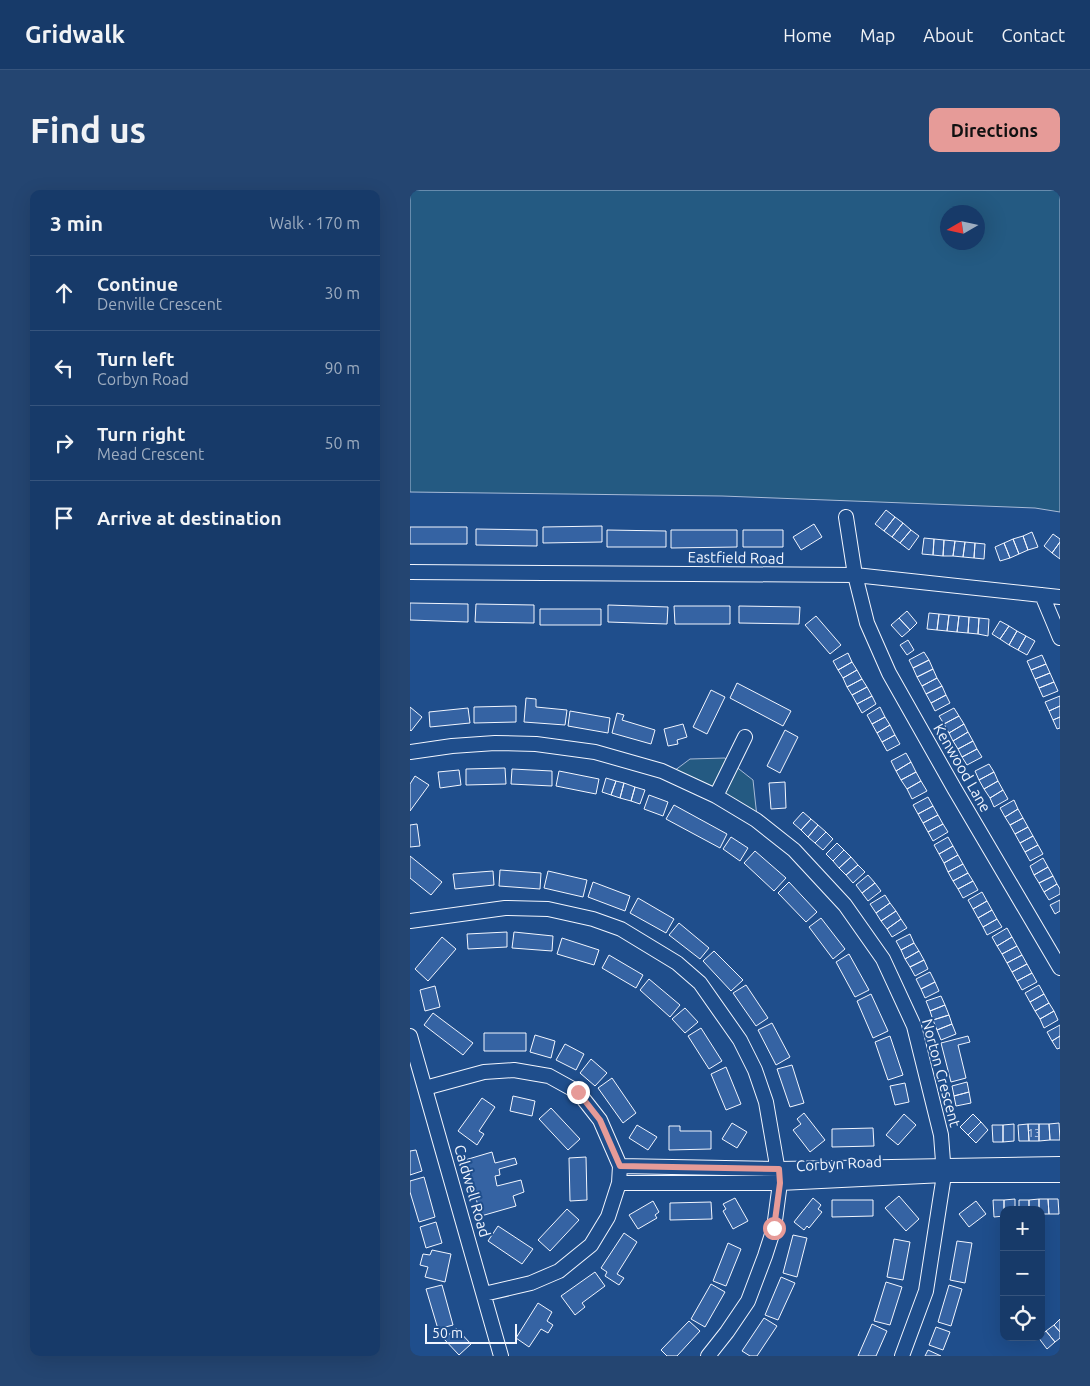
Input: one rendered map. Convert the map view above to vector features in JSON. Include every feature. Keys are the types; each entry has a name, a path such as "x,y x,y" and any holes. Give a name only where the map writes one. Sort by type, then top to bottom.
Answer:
{"street":[{"name":"Kenwood Lane","path":"846,517 855,575 868,623 889,673 1060,968"},
{"name":"Eastfield Road","path":"410,572 855,575 1060,597"},
{"path":"1042,595 1060,638"},
{"path":"716,796 745,737"},
{"name":"Norton Crescent","path":"410,752 452,746 495,743 536,744 595,752 662,770 716,796 756,820 794,850 845,905 884,959 914,1026 941,1135 944,1170 926,1291 902,1356"},
{"path":"410,920 505,908 548,910 593,919 622,929 676,963 700,983 740,1040 756,1070 766,1102 780,1176 774,1228 748,1301 708,1356"},
{"name":"Caldwell Road","path":"410,1036 501,1356"},
{"path":"425,1088 484,1072 514,1070 549,1076 578,1092 600,1120 620,1166 619,1184 608,1217 591,1245 559,1271 531,1283 484,1294"},
{"name":"Corbyn Road","path":"619,1184 1060,1164"},
{"name":"Corbyn Road","path":"620,1166 780,1176"},
{"name":"Corbyn Road","path":"944,1170 1060,1175"}],"shaded area":[{"path":"410,190 1060,190 1060,512 1035,508 722,496 410,492"},
{"path":"725,758 753,780 757,817 670,774 690,759"}],"building":[{"path":"886,510 895,517 884,531 875,524"},
{"path":"895,517 903,523 892,537 884,531"},
{"path":"903,523 911,530 900,543 892,537"},
{"path":"814,524 822,537 801,550 793,537"},
{"path":"602,526 602,542 543,543 543,527"},
{"path":"410,527 467,527 467,544 410,544"},
{"path":"476,529 537,530 537,546 476,545"},
{"path":"607,530 666,531 666,547 607,547"},
{"path":"671,530 737,530 737,547 671,548"},
{"path":"743,530 783,530 783,547 743,547"},
{"path":"911,530 919,536 909,550 900,543"},
{"path":"1032,532 1038,547 1028,550 1023,536"},
{"path":"1053,534 1060,539 1060,542 1052,553 1044,546"},
{"path":"1023,536 1028,550 1019,554 1013,539"},
{"path":"924,538 934,539 933,555 922,554"},
{"path":"934,539 944,540 943,556 933,555"},
{"path":"1013,539 1019,554 1010,558 1004,543"},
{"path":"944,540 955,541 953,556 943,556"},
{"path":"955,541 965,542 963,557 953,556"},
{"path":"965,542 975,543 974,558 963,557"},
{"path":"1060,542 1060,559 1052,553"},
{"path":"975,543 985,544 984,559 974,558"},
{"path":"1004,543 1010,558 1000,561 995,547"},
{"path":"410,603 468,604 468,622 410,620"},
{"path":"476,604 534,605 534,623 475,622"},
{"path":"608,605 668,607 667,624 608,622"},
{"path":"674,606 730,606 730,624 675,624"},
{"path":"739,606 800,607 799,624 739,623"},
{"path":"540,609 601,609 601,625 540,625"},
{"path":"907,611 917,623 910,630 899,618"},
{"path":"929,613 939,614 937,630 927,629"},
{"path":"939,614 949,615 947,631 937,630"},
{"path":"949,615 959,616 957,632 947,631"},
{"path":"816,616 841,645 830,654 805,625"},
{"path":"959,616 969,617 968,633 957,632"},
{"path":"969,617 979,618 978,634 968,633"},
{"path":"899,618 910,630 902,637 891,625"},
{"path":"979,618 989,619 988,636 978,634"},
{"path":"1000,621 1009,626 1000,639 992,634"},
{"path":"1009,626 1017,631 1009,645 1000,639"},
{"path":"1017,631 1026,636 1018,650 1009,645"},
{"path":"1026,636 1035,641 1027,655 1018,650"},
{"path":"908,640 914,650 907,655 900,645"},
{"path":"924,652 929,660 913,668 909,660"},
{"path":"848,653 852,662 838,670 833,661"},
{"path":"1042,655 1046,664 1031,670 1027,661"},
{"path":"929,660 933,669 917,677 913,668"},
{"path":"852,662 857,670 843,678 838,670"},
{"path":"1046,664 1050,673 1035,679 1031,670"},
{"path":"933,669 937,678 922,686 917,677"},
{"path":"857,670 862,679 847,687 843,678"},
{"path":"1050,673 1054,682 1039,688 1035,679"},
{"path":"937,678 942,686 926,694 922,686"},
{"path":"862,679 867,687 852,695 847,687"},
{"path":"1054,682 1058,691 1043,697 1039,688"},
{"path":"737,683 791,711 783,726 730,698"},
{"path":"942,686 946,695 931,703 926,694"},
{"path":"867,687 872,696 857,704 852,695"},
{"path":"711,690 725,697 707,734 693,727"},
{"path":"946,695 950,703 935,711 931,703"},
{"path":"872,696 876,704 862,713 857,704"},
{"path":"1060,696 1060,706 1049,711 1045,702"},
{"path":"526,698 536,699 536,707 567,710 565,725 524,722"},
{"path":"516,706 516,722 474,723 474,707"},
{"path":"1060,706 1060,717 1053,720 1049,711"},
{"path":"410,707 422,717 411,731 410,730"},
{"path":"880,707 885,717 872,724 867,715"},
{"path":"468,708 470,723 430,727 429,712"},
{"path":"954,708 959,716 944,724 939,716"},
{"path":"570,711 610,718 608,733 568,726"},
{"path":"617,713 624,715 622,720 655,730 651,744 612,733"},
{"path":"959,716 964,724 949,733 944,724"},
{"path":"885,717 890,725 877,733 872,724"},
{"path":"1060,717 1060,728 1057,729 1053,720"},
{"path":"683,724 687,737 677,740 678,744 668,746 664,729"},
{"path":"964,724 968,732 953,741 949,733"},
{"path":"890,725 895,735 882,742 877,733"},
{"path":"785,730 798,737 780,773 767,766"},
{"path":"968,732 973,741 958,749 953,741"},
{"path":"895,735 900,744 887,751 882,742"},
{"path":"973,741 977,749 962,757 958,749"},
{"path":"977,749 982,757 967,765 962,757"},
{"path":"906,753 911,762 896,771 891,761"},
{"path":"911,762 916,772 901,780 896,771"},
{"path":"989,764 994,772 979,780 975,771"},
{"path":"505,768 506,784 466,785 466,769"},
{"path":"512,769 552,771 552,786 511,784"},
{"path":"459,770 461,785 440,788 438,772"},
{"path":"559,771 599,779 596,794 556,786"},
{"path":"916,772 921,781 907,789 901,780"},
{"path":"994,772 998,781 984,789 979,780"},
{"path":"415,776 429,785 410,811 410,784"},
{"path":"606,778 616,781 611,795 602,792"},
{"path":"616,781 624,783 620,798 611,795"},
{"path":"921,781 927,791 912,799 907,789"},
{"path":"998,781 1003,790 990,798 984,789"},
{"path":"785,782 786,808 771,809 769,783"},
{"path":"624,783 635,787 631,801 620,798"},
{"path":"635,787 645,790 640,804 631,801"},
{"path":"1003,790 1008,799 994,807 990,798"},
{"path":"649,795 668,802 663,816 644,809"},
{"path":"928,797 933,806 918,814 913,805"},
{"path":"1014,800 1018,809 1005,817 1000,808"},
{"path":"674,805 727,834 720,848 666,819"},
{"path":"933,806 938,815 923,823 918,814"},
{"path":"1018,809 1023,818 1010,825 1005,817"},
{"path":"803,812 811,819 801,830 793,823"},
{"path":"938,815 943,824 928,832 923,823"},
{"path":"1023,818 1028,827 1015,834 1010,825"},
{"path":"811,819 818,825 808,837 801,830"},
{"path":"417,824 420,846 410,847 410,825"},
{"path":"943,824 948,832 933,841 928,832"},
{"path":"818,825 826,832 815,843 808,837"},
{"path":"1028,827 1033,836 1020,843 1015,834"},
{"path":"826,832 833,839 823,850 815,843"},
{"path":"1033,836 1038,845 1025,852 1020,843"},
{"path":"731,837 748,848 740,861 723,849"},
{"path":"948,837 953,846 939,854 934,845"},
{"path":"837,843 844,850 833,861 826,854"},
{"path":"1038,845 1043,854 1030,861 1025,852"},
{"path":"953,846 958,855 944,863 939,854"},
{"path":"844,850 851,857 839,868 833,861"},
{"path":"755,851 786,878 774,891 744,863"},
{"path":"958,855 963,864 948,872 944,863"},
{"path":"410,856 442,882 431,895 410,878"},
{"path":"851,857 858,865 846,875 839,868"},
{"path":"1043,858 1048,867 1034,875 1030,866"},
{"path":"963,864 968,873 953,881 948,872"},
{"path":"858,865 865,872 853,883 846,875"},
{"path":"1048,867 1053,876 1039,883 1034,875"},
{"path":"500,870 541,873 540,889 499,886"},
{"path":"493,871 494,885 455,889 453,874"},
{"path":"548,871 587,880 583,897 544,888"},
{"path":"968,873 973,881 958,889 953,881"},
{"path":"868,875 875,883 862,893 856,885"},
{"path":"1053,876 1057,884 1044,892 1039,883"},
{"path":"973,881 978,890 963,898 958,889"},
{"path":"593,882 630,896 625,911 588,897"},
{"path":"789,882 817,912 806,922 778,893"},
{"path":"875,883 881,891 868,901 862,893"},
{"path":"1057,884 1060,894 1049,900 1044,892"},
{"path":"982,892 987,901 973,909 968,900"},
{"path":"885,895 890,903 876,913 870,904"},
{"path":"638,898 674,919 666,933 630,913"},
{"path":"1060,900 1060,911 1055,914 1050,905"},
{"path":"987,901 992,910 978,918 973,909"},
{"path":"890,903 896,911 881,921 876,913"},
{"path":"992,910 997,919 983,927 978,918"},
{"path":"896,911 901,919 887,929 881,921"},
{"path":"821,918 845,949 833,959 809,927"},
{"path":"901,919 907,928 892,937 887,929"},
{"path":"997,919 1002,927 987,935 983,927"},
{"path":"679,923 709,948 700,959 669,935"},
{"path":"1007,928 1012,937 997,946 992,937"},
{"path":"507,932 507,947 468,949 467,934"},
{"path":"514,932 553,936 552,951 512,948"},
{"path":"910,934 914,943 901,950 896,941"},
{"path":"442,937 456,949 428,981 415,969"},
{"path":"1012,937 1017,946 1002,954 997,946"},
{"path":"562,938 599,950 594,965 557,954"},
{"path":"914,943 919,951 905,959 901,950"},
{"path":"1017,946 1022,955 1007,963 1002,954"},
{"path":"714,951 743,980 731,991 703,961"},
{"path":"919,951 924,960 910,967 905,959"},
{"path":"849,954 869,990 855,997 836,962"},
{"path":"609,955 643,975 636,988 602,968"},
{"path":"1022,955 1027,964 1012,972 1007,963"},
{"path":"924,960 928,969 915,976 910,967"},
{"path":"1027,964 1032,973 1017,981 1012,972"},
{"path":"930,972 935,982 921,989 916,979"},
{"path":"1032,973 1037,982 1022,990 1017,981"},
{"path":"649,979 680,1005 670,1017 640,990"},
{"path":"935,982 939,991 925,998 921,989"},
{"path":"746,985 768,1018 756,1026 733,993"},
{"path":"1039,985 1044,994 1030,1002 1025,993"},
{"path":"435,986 440,1007 425,1011 420,990"},
{"path":"871,994 888,1031 873,1038 857,1001"},
{"path":"1044,994 1049,1003 1035,1011 1030,1002"},
{"path":"941,996 945,1005 930,1011 926,1001"},
{"path":"1049,1003 1054,1011 1040,1019 1035,1011"},
{"path":"945,1005 949,1015 933,1020 930,1011"},
{"path":"685,1008 698,1022 685,1033 672,1019"},
{"path":"1054,1011 1058,1020 1044,1028 1040,1019"},
{"path":"433,1013 473,1043 463,1055 424,1025"},
{"path":"949,1015 952,1024 937,1030 933,1020"},
{"path":"772,1023 790,1057 776,1065 758,1030"},
{"path":"952,1024 956,1034 941,1040 937,1030"},
{"path":"1060,1025 1060,1036 1052,1041 1047,1032"},
{"path":"701,1028 722,1061 709,1069 688,1036"},
{"path":"484,1033 526,1033 526,1051 484,1051"},
{"path":"535,1035 555,1041 551,1058 530,1052"},
{"path":"890,1036 903,1075 888,1080 875,1042"},
{"path":"968,1036 970,1042 958,1045 966,1078 951,1082 941,1043"},
{"path":"1060,1036 1060,1048 1057,1049 1052,1041"},
{"path":"565,1044 584,1054 576,1070 556,1060"},
{"path":"591,1059 607,1073 595,1086 580,1073"},
{"path":"792,1065 804,1103 790,1107 777,1069"},
{"path":"726,1067 741,1104 726,1110 711,1074"},
{"path":"612,1078 636,1113 623,1123 598,1088"},
{"path":"967,1082 969,1092 954,1096 952,1086"},
{"path":"905,1083 909,1102 895,1105 890,1086"},
{"path":"969,1092 971,1103 956,1106 954,1096"},
{"path":"513,1096 535,1101 532,1116 510,1111"},
{"path":"482,1098 495,1107 479,1131 484,1134 477,1145 458,1131"},
{"path":"551,1108 580,1139 568,1150 539,1119"},
{"path":"804,1113 825,1140 810,1152 793,1130 801,1124 797,1119"},
{"path":"904,1114 916,1125 898,1145 886,1135"},
{"path":"973,1114 981,1122 968,1135 960,1127"},
{"path":"981,1122 988,1130 976,1143 968,1135"},
{"path":"732,1123 747,1132 737,1148 722,1139"},
{"path":"1059,1123 1060,1140 1050,1140 1049,1124"},
{"path":"1014,1124 1014,1141 1003,1142 1003,1125"},
{"path":"1028,1124 1029,1141 1019,1141 1018,1125"},
{"path":"1028,1124 1039,1124 1039,1141 1029,1141"},
{"path":"1039,1124 1049,1124 1050,1140 1039,1141"},
{"path":"637,1125 657,1137 648,1150 629,1138"},
{"path":"992,1125 1003,1125 1003,1142 993,1142"},
{"path":"669,1126 680,1126 680,1131 711,1131 711,1149 669,1150"},
{"path":"873,1128 874,1146 832,1147 832,1129"},
{"path":"416,1150 422,1171 410,1175 410,1151"},
{"path":"492,1152 495,1163 515,1158 517,1164 499,1169 500,1175 495,1176 497,1186 521,1180 524,1192 513,1196 516,1206 481,1216 465,1160"},
{"path":"586,1157 587,1200 570,1201 569,1158"},
{"path":"424,1177 435,1217 419,1222 410,1192 410,1181"},
{"path":"899,1196 919,1219 906,1231 885,1208"},
{"path":"735,1198 748,1221 733,1229 723,1211 726,1209 723,1204"},
{"path":"813,1198 821,1205 818,1209 822,1212 809,1228 807,1226 804,1230 794,1222"},
{"path":"1015,1199 1015,1206 1004,1206 1004,1200"},
{"path":"1039,1199 1039,1206 1029,1206 1029,1200"},
{"path":"1039,1199 1048,1199 1049,1214 1045,1214 1045,1206 1039,1206"},
{"path":"1048,1199 1058,1199 1059,1214 1049,1214"},
{"path":"832,1200 873,1200 873,1216 832,1217"},
{"path":"993,1200 1004,1200 1004,1206 1000,1206 1000,1216 994,1217"},
{"path":"1019,1200 1029,1200 1029,1206 1019,1206"},
{"path":"653,1201 659,1212 655,1215 657,1218 638,1229 629,1215"},
{"path":"976,1201 986,1214 969,1227 959,1214"},
{"path":"711,1202 712,1219 670,1220 670,1203"},
{"path":"567,1209 579,1220 550,1251 538,1240"},
{"path":"436,1222 442,1243 426,1248 420,1227"},
{"path":"498,1226 533,1249 522,1264 488,1241"},
{"path":"624,1233 637,1242 617,1274 624,1278 619,1285 605,1276 607,1272 601,1268"},
{"path":"793,1235 807,1238 797,1277 783,1273"},
{"path":"894,1239 910,1242 903,1280 887,1277"},
{"path":"957,1241 972,1243 965,1283 950,1280"},
{"path":"728,1243 741,1249 726,1286 713,1281"},
{"path":"432,1250 451,1254 445,1282 425,1277 428,1267 420,1265 423,1254 430,1255"},
{"path":"595,1272 605,1286 582,1303 585,1307 575,1315 561,1296"},
{"path":"781,1277 795,1283 778,1320 765,1315"},
{"path":"886,1282 902,1287 890,1325 874,1321"},
{"path":"711,1284 725,1292 705,1327 691,1319"},
{"path":"442,1285 453,1325 438,1329 426,1289"},
{"path":"949,1285 962,1289 951,1326 938,1322"},
{"path":"538,1303 552,1312 547,1321 553,1325 548,1333 541,1329 529,1347 516,1338"},
{"path":"764,1318 777,1326 757,1356 750,1356 742,1351"},
{"path":"1060,1319 1060,1332 1054,1325"},
{"path":"689,1321 700,1331 677,1356 667,1356 661,1350"},
{"path":"872,1324 887,1331 876,1356 858,1356"},
{"path":"1054,1325 1060,1332 1060,1338 1055,1342 1046,1331"},
{"path":"936,1327 950,1332 943,1350 929,1345"},
{"path":"456,1328 471,1344 459,1355 444,1339"},
{"path":"1045,1332 1055,1342 1047,1349 1041,1341 1045,1341"},
{"path":"928,1350 941,1356 925,1356"}],"route":[{"path":"578,1092 600,1120 620,1166 779,1169 780,1183 774,1228"}]}
